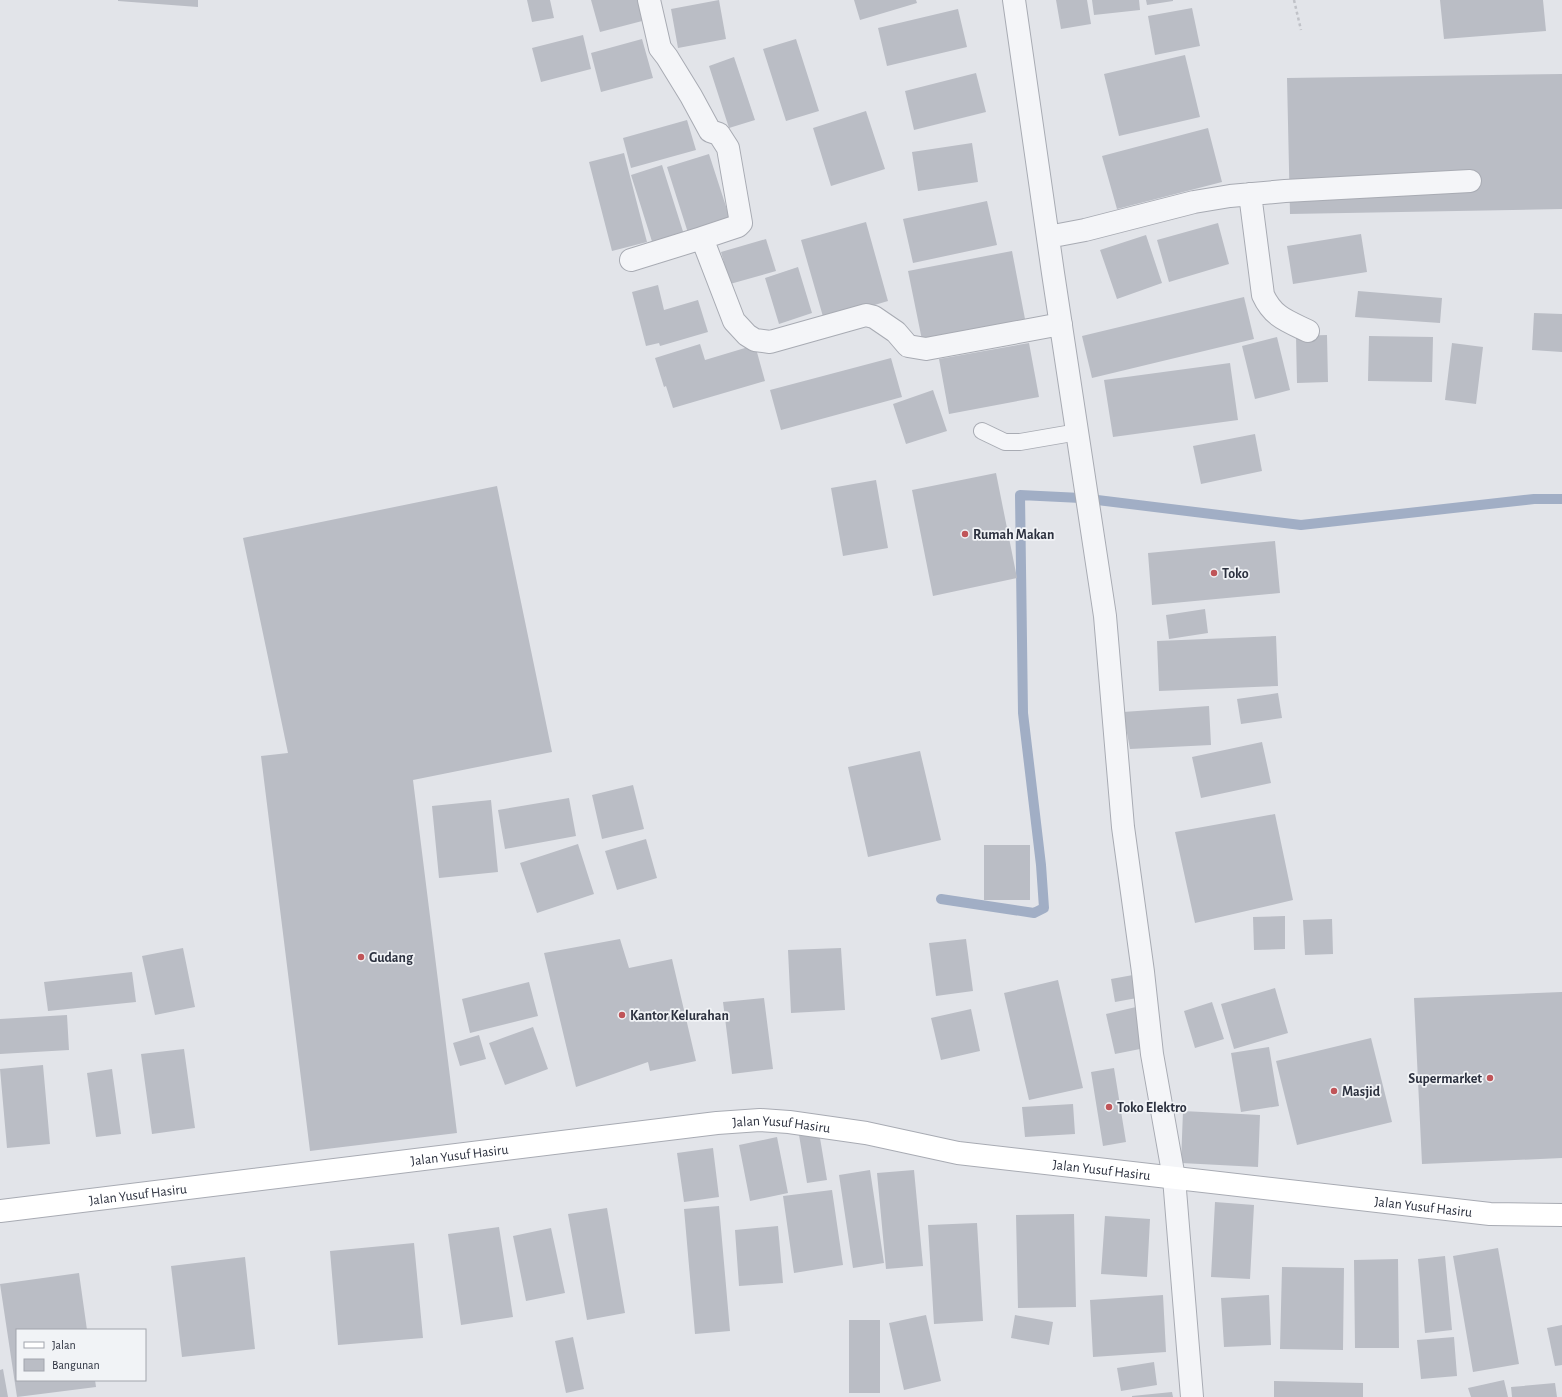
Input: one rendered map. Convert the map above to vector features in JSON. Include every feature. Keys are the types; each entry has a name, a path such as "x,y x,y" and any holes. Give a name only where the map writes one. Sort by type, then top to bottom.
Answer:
{"main road":[{"name":"Jalan Yusuf Hasiru","path":"0,1211 717,1123 760,1120 789,1122 866,1133 958,1153 1490,1214 1562,1215"}],"street":[{"path":"631,260 738,226 741,223 728,148 719,134 710,131 691,96 660,48 649,0"},
{"path":"1014,0 1105,616 1123,827 1143,972 1152,1054 1174,1178 1192,1397"},
{"path":"1048,237 1085,230 1194,202 1250,194 1470,182"},
{"path":"1250,194 1263,295 1267,304 1279,317 1308,331"},
{"path":"702,238 734,320 747,335 755,340 770,342 866,315 874,317 896,332 908,346 926,349 1061,324"}],"lane":[{"path":"982,431 1005,442 1020,442 1078,432"}],"path":[{"path":"1294,0 1301,30"}],"building":[{"path":"198,0 198,7 118,1"},
{"path":"527,0 550,0 554,18 532,22"},
{"path":"591,0 640,0 646,20 600,32"},
{"path":"719,0 726,39 678,48 671,9"},
{"path":"854,0 916,0 917,3 860,20"},
{"path":"1056,0 1087,0 1091,24 1061,29"},
{"path":"1092,0 1139,0 1140,10 1094,15"},
{"path":"1146,0 1173,0 1173,1 1147,5"},
{"path":"1440,0 1543,0 1546,31 1444,39"},
{"path":"1192,8 1200,46 1155,55 1148,16"},
{"path":"958,9 967,47 887,66 878,28"},
{"path":"583,35 591,69 541,82 532,48"},
{"path":"642,39 653,78 601,92 591,53"},
{"path":"796,39 819,111 786,121 763,49"},
{"path":"1185,55 1200,117 1119,136 1104,74"},
{"path":"734,57 755,120 729,128 709,66"},
{"path":"976,73 986,112 914,130 905,91"},
{"path":"1562,74 1562,209 1290,214 1287,78"},
{"path":"866,111 885,169 831,186 813,128"},
{"path":"687,120 696,150 631,168 623,138"},
{"path":"1208,128 1222,182 1117,209 1102,156"},
{"path":"972,143 978,182 918,191 912,152"},
{"path":"624,153 647,242 612,251 589,162"},
{"path":"709,154 731,222 689,236 667,167"},
{"path":"662,165 686,241 655,251 631,175"},
{"path":"987,201 997,245 913,263 903,219"},
{"path":"866,222 888,301 824,320 801,240"},
{"path":"1218,223 1229,264 1169,282 1157,240"},
{"path":"1361,234 1367,272 1293,284 1287,246"},
{"path":"1146,235 1162,283 1117,299 1100,250"},
{"path":"766,239 776,271 730,284 721,252"},
{"path":"1012,251 1025,319 922,340 908,271"},
{"path":"798,267 812,313 779,324 765,278"},
{"path":"658,285 664,310 698,300 708,332 660,346 659,343 646,346 632,292"},
{"path":"1358,291 1442,298 1440,323 1355,317"},
{"path":"1244,297 1254,339 1092,378 1082,336"},
{"path":"1534,313 1562,314 1562,352 1532,350"},
{"path":"1327,335 1328,382 1297,383 1296,336"},
{"path":"1369,336 1433,337 1432,382 1368,381"},
{"path":"1277,337 1290,390 1255,399 1242,346"},
{"path":"1029,343 1039,397 949,414 939,359"},
{"path":"1452,343 1483,347 1476,404 1445,400"},
{"path":"700,344 705,360 755,345 765,381 673,408 666,386 664,387 655,358"},
{"path":"891,358 902,397 781,430 770,390"},
{"path":"1230,363 1238,420 1113,437 1104,380"},
{"path":"933,390 947,431 906,444 893,404"},
{"path":"1255,434 1262,471 1201,484 1193,446"},
{"name":"Rumah Makan","path":"996,473 1017,578 933,596 912,490"},
{"path":"876,480 888,548 843,556 831,488"},
{"name":"Gudang","path":"497,486 552,752 413,780 457,1133 310,1151 261,756 288,753 243,538"},
{"name":"Toko","path":"1275,541 1280,593 1152,605 1148,553"},
{"path":"1205,609 1208,633 1169,639 1166,615"},
{"path":"1276,636 1278,686 1159,691 1157,641"},
{"path":"1278,693 1282,718 1241,724 1237,699"},
{"path":"1209,706 1211,745 1130,749 1123,712"},
{"path":"1262,742 1271,783 1201,798 1192,757"},
{"path":"920,751 941,840 868,857 848,767"},
{"path":"633,785 644,829 602,839 592,795"},
{"path":"569,798 576,836 505,849 498,810"},
{"path":"491,800 498,872 439,878 432,806"},
{"path":"1275,814 1293,900 1195,923 1175,832"},
{"path":"646,839 657,878 617,890 605,851"},
{"path":"578,844 594,894 537,913 520,863"},
{"path":"984,845 1030,845 1030,900 984,900"},
{"path":"1285,916 1285,949 1254,950 1253,917"},
{"path":"1332,919 1333,954 1305,955 1303,920"},
{"name":"Kantor Kelurahan","path":"620,939 629,968 672,959 696,1061 650,1071 648,1062 576,1087 544,953"},
{"path":"966,939 973,991 936,996 929,943"},
{"path":"183,948 195,1007 155,1015 142,956"},
{"path":"841,948 845,1010 791,1013 788,950"},
{"path":"132,972 136,1002 48,1011 44,982"},
{"path":"1133,975 1137,998 1115,1002 1111,979"},
{"path":"1058,980 1083,1088 1029,1100 1004,993"},
{"path":"529,982 538,1016 470,1033 462,999"},
{"path":"1275,988 1288,1033 1234,1049 1221,1004"},
{"name":"Supermarket","path":"1562,992 1562,1158 1422,1164 1414,998"},
{"path":"764,998 773,1069 732,1074 723,1002"},
{"path":"1212,1002 1224,1039 1195,1048 1184,1011"},
{"path":"1136,1007 1145,1048 1115,1054 1106,1014"},
{"path":"971,1009 980,1051 941,1060 931,1018"},
{"path":"67,1015 69,1050 0,1054 0,1019"},
{"path":"533,1027 548,1069 505,1085 489,1043"},
{"path":"479,1035 486,1059 460,1066 453,1043"},
{"name":"Masjid","path":"1371,1038 1392,1122 1297,1145 1276,1061"},
{"path":"1269,1047 1279,1106 1241,1112 1231,1053"},
{"path":"184,1049 195,1128 152,1134 141,1054"},
{"path":"43,1065 50,1144 7,1148 0,1069"},
{"name":"Toko Elektro","path":"1114,1068 1126,1142 1103,1146 1091,1072"},
{"path":"112,1069 121,1134 96,1137 87,1073"},
{"path":"1073,1104 1075,1134 1025,1137 1022,1107"},
{"path":"1183,1111 1260,1115 1258,1167 1181,1163"},
{"path":"819,1132 827,1180 807,1183 799,1135"},
{"path":"777,1137 788,1193 750,1201 739,1145"},
{"path":"713,1148 719,1197 684,1202 677,1153"},
{"path":"870,1170 884,1263 853,1268 839,1175"},
{"path":"914,1170 923,1266 886,1269 877,1173"},
{"path":"832,1190 843,1265 794,1273 783,1196"},
{"path":"1215,1202 1254,1205 1250,1279 1211,1277"},
{"path":"719,1206 730,1331 695,1334 684,1209"},
{"path":"607,1208 625,1313 587,1320 568,1214"},
{"path":"1074,1214 1076,1307 1018,1308 1016,1215"},
{"path":"1105,1216 1150,1219 1147,1277 1101,1274"},
{"path":"977,1223 983,1321 934,1324 928,1225"},
{"path":"778,1226 783,1283 739,1286 735,1230"},
{"path":"499,1227 513,1317 461,1325 448,1234"},
{"path":"551,1228 565,1293 526,1301 513,1236"},
{"path":"414,1243 423,1338 338,1345 330,1251"},
{"path":"1498,1248 1519,1364 1473,1372 1453,1256"},
{"path":"1445,1256 1452,1330 1425,1333 1418,1259"},
{"path":"245,1257 255,1349 182,1357 171,1266"},
{"path":"1398,1259 1399,1348 1355,1348 1354,1260"},
{"path":"1282,1267 1344,1268 1343,1350 1280,1349"},
{"path":"79,1273 87,1329 16,1329 16,1381 95,1381 96,1387 17,1397 0,1284"},
{"path":"1163,1295 1166,1352 1093,1357 1090,1300"},
{"path":"1269,1295 1271,1345 1224,1347 1221,1298"},
{"path":"926,1315 941,1381 904,1390 889,1323"},
{"path":"1015,1315 1053,1322 1049,1345 1011,1338"},
{"path":"849,1320 880,1320 880,1393 849,1393"},
{"path":"1562,1325 1562,1365 1555,1366 1547,1328"},
{"path":"573,1337 584,1389 566,1393 555,1341"},
{"path":"1454,1337 1457,1376 1421,1379 1417,1340"},
{"path":"1154,1362 1157,1385 1121,1391 1117,1368"},
{"path":"3,1369 8,1397 0,1397 0,1370"},
{"path":"1504,1380 1508,1397 1471,1397 1468,1388"},
{"path":"1274,1381 1363,1383 1363,1397 1274,1397"},
{"path":"1555,1383 1557,1397 1512,1397 1511,1387"},
{"path":"1172,1392 1173,1397 1132,1397 1132,1396"}],"waterway":[{"path":"941,899 1034,913 1044,908 1041,865 1023,713 1020,495 1081,498 1301,525 1534,499 1562,499"}],"place":[{"name":"Rumah Makan","path":"965,534"},
{"name":"Toko","path":"1214,573"},
{"name":"Gudang","path":"361,957"},
{"name":"Kantor Kelurahan","path":"622,1015"},
{"name":"Supermarket","path":"1490,1078"},
{"name":"Masjid","path":"1334,1091"},
{"name":"Toko Elektro","path":"1109,1107"}]}
